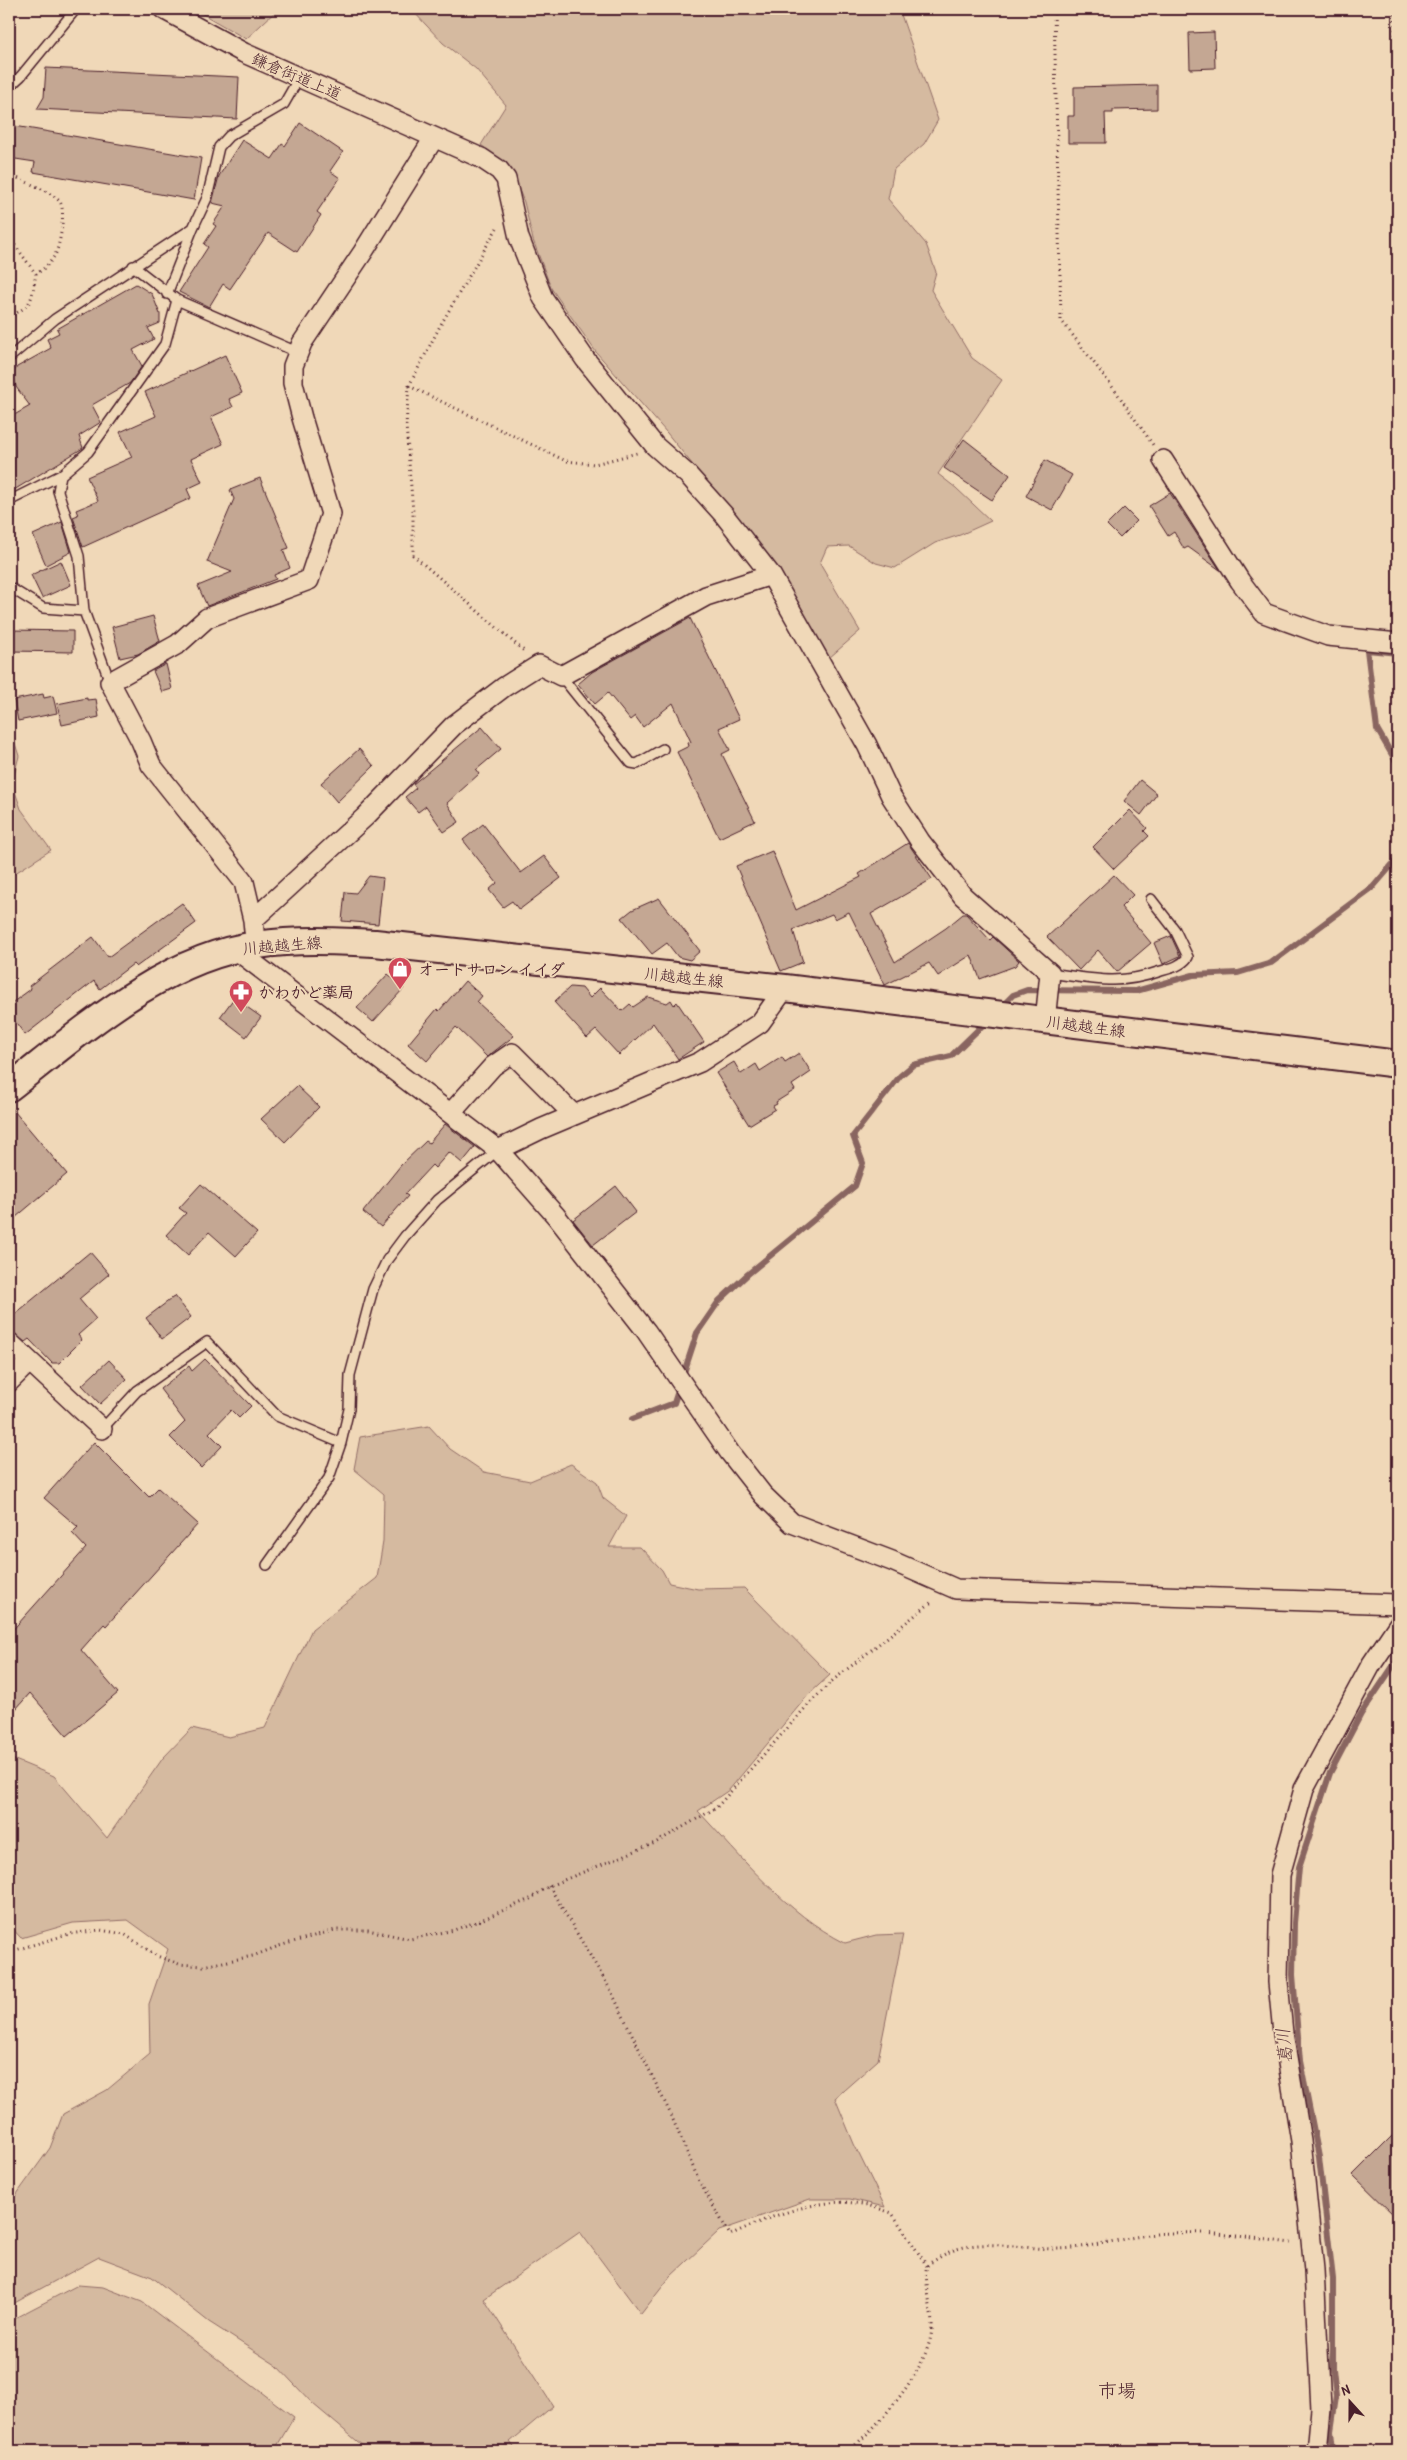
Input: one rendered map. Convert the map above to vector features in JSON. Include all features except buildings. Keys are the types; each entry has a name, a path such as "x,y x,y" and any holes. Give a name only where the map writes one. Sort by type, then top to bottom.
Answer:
{"main road":[{"name":"川越越生線","path":"9,1088 113,1008 152,983 248,938 375,943 785,988 1398,1064"}],"street":[{"name":"鎌倉街道上道","path":"163,9 244,54 300,76 481,158 499,170 506,179 519,238 543,298 585,359 654,446 700,488 771,575 867,745 891,796 920,841 963,896 1050,973"},
{"path":"434,138 373,237 297,352 293,366 293,383 331,514 309,580 207,618 178,644 110,682 141,741 151,766 244,882 248,938 450,1113 498,1150 556,1216 646,1331 730,1453 763,1495 792,1522 892,1561 956,1589 1398,1604"},
{"path":"1164,460 1240,581 1264,613 1328,636 1398,643"},
{"path":"248,938 454,725 504,687 539,665 561,676 706,596 771,575"},
{"path":"1045,1021 1050,973"},
{"path":"498,1150 574,1115 700,1062 726,1047 760,1023 785,988"},
{"path":"450,1113 493,1066 512,1053 574,1115"},
{"path":"9,1342 102,1429"},
{"path":"9,1382 29,1362"},
{"path":"1317,2451 1321,2409 1312,2246 1301,2141 1283,2033 1278,1982 1280,1875 1304,1789 1371,1665 1398,1625"}],"lane":[{"path":"9,87 21,76 76,9"},
{"path":"167,294 207,198 219,147 229,136 284,104 300,76"},
{"path":"9,358 56,319 133,266 193,228"},
{"path":"133,266 177,300 297,352"},
{"path":"9,501 61,475 88,452 165,344 177,300"},
{"path":"61,475 58,491 79,556 84,611 110,682"},
{"path":"9,589 43,608 84,611"},
{"path":"561,676 631,763 637,764 663,749"},
{"path":"1050,973 1113,981 1129,980 1182,964 1188,957 1175,930 1151,899"},
{"path":"267,1565 330,1478 349,1409 350,1375 373,1289 386,1260 438,1200 498,1150"},
{"path":"102,1429 137,1391 207,1342 277,1416 341,1443"}],"path":[{"path":"1054,9 1061,320 1118,393 1164,460"},
{"path":"1394,9 1398,199"},
{"path":"9,174 54,196 61,202 64,210 56,254 44,269 36,274 30,303 24,310 9,317"},
{"path":"512,201 440,326 409,386 406,425 413,512 413,555 539,665"},
{"path":"9,237 36,274"},
{"path":"409,386 566,461 595,464 628,456 654,446"},
{"path":"9,1952 69,1934 100,1930 124,1934 157,1956 179,1964 203,1966 253,1956 279,1946 335,1930 368,1930 410,1939 432,1936 480,1920 530,1899 549,1886 655,1843 716,1808 806,1706 831,1682 926,1604 956,1589"},
{"path":"549,1886 610,1989 671,2115 699,2181 730,2235 767,2217 820,2206 852,2202 892,2213 927,2266"},
{"path":"848,2451 881,2421 900,2398 929,2344 933,2314 925,2273 927,2266 946,2254 972,2246 1001,2244 1056,2249 1170,2232 1237,2236 1312,2246"}],"shaded area":[{"path":"194,9 278,9 246,39"},
{"path":"411,9 899,9 938,120 924,144 894,169 888,199 926,244 936,272 931,290 972,358 1002,380 938,474 991,521 960,535 935,543 895,568 876,563 849,546 827,547 820,563 860,631 829,658 776,568 667,433 596,352 551,288 533,240 524,202 509,166 481,145 506,105 476,69 443,43"},
{"path":"9,730 11,731 19,756 12,783 21,809 51,850 9,877"},
{"path":"429,1426 450,1449 484,1472 530,1481 571,1464 597,1482 603,1498 626,1516 609,1547 640,1547 662,1570 669,1583 698,1589 744,1588 830,1675 808,1695 729,1790 698,1811 766,1884 784,1901 824,1931 845,1943 876,1935 903,1934 878,2060 835,2098 854,2144 885,2207 850,2199 810,2199 719,2231 670,2277 641,2314 580,2232 484,2299 553,2406 510,2442 517,2451 369,2451 313,2404 276,2365 209,2322 152,2277 99,2257 9,2306 9,2205 50,2148 63,2114 107,2090 150,2054 149,2004 168,1949 128,1920 73,1923 21,1938 9,1925 9,1760 15,1760 54,1776 107,1838 163,1758 192,1728 229,1737 265,1728 312,1629 377,1578 383,1542 384,1494 354,1469 360,1437"},
{"path":"78,2285 103,2287 142,2302 294,2417 274,2451 9,2451 9,2321"}],"waterway":[{"path":"1398,653 1367,650 1377,729 1398,765"},
{"path":"1001,1007 1013,995 1027,990 1136,991 1193,975 1238,973 1271,963 1373,887 1398,858"},
{"path":"632,1419 674,1403 697,1333 719,1301 748,1274 855,1186 863,1163 853,1136 900,1076 913,1065 951,1056 987,1021"},
{"name":"葛川","path":"1333,2451 1331,2431 1336,2397 1333,2370 1333,2279 1319,2157 1300,2061 1293,1975 1294,1923 1299,1867 1330,1773 1361,1714 1398,1659"}],"place":[{"name":"オートサロン イイダ","path":"400,990"},
{"name":"かわかど薬局","path":"241,1013"}],"district":[{"name":"市場","path":"1117,2390"}]}
